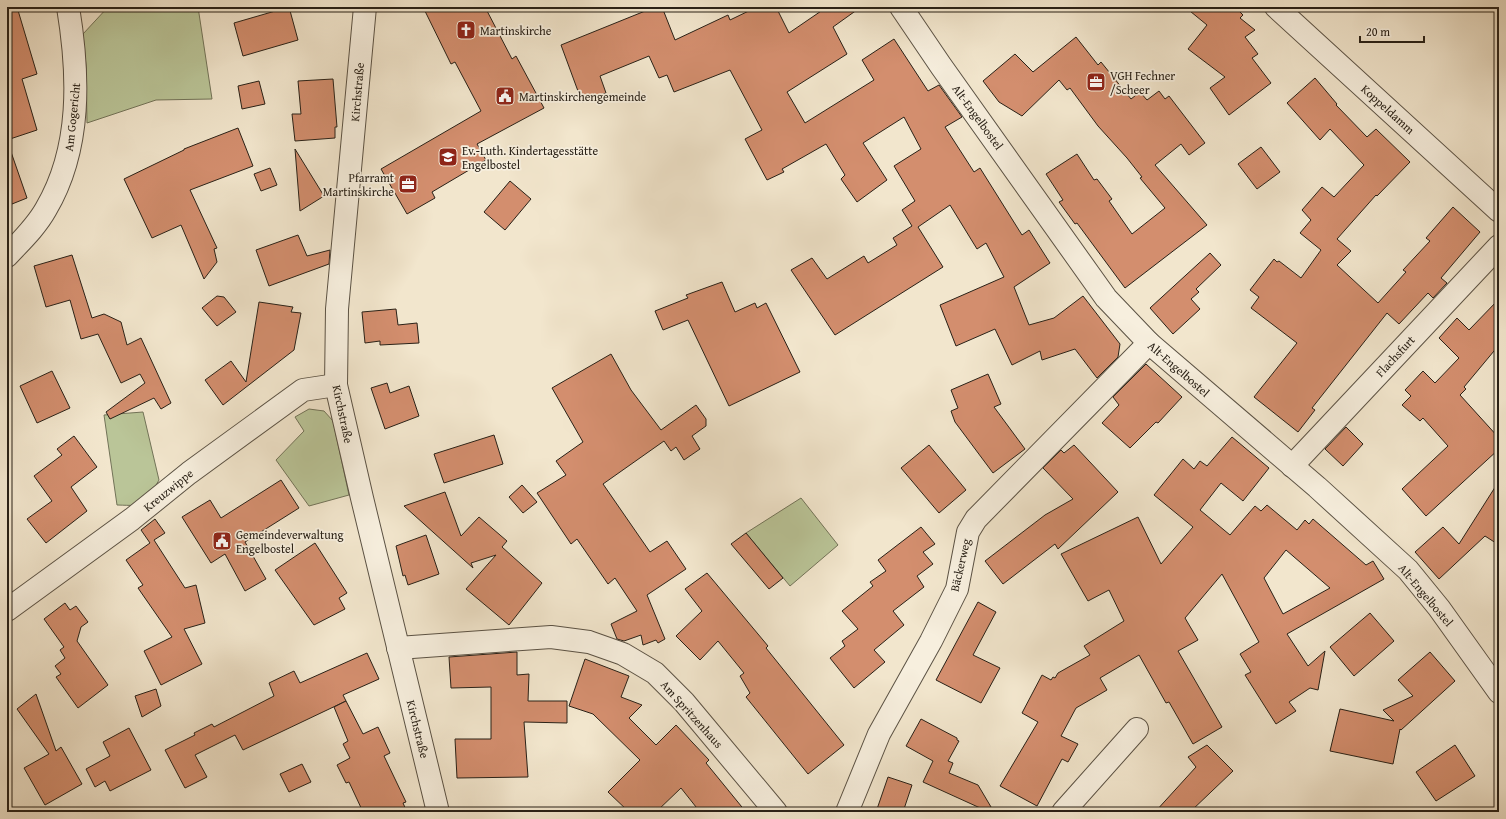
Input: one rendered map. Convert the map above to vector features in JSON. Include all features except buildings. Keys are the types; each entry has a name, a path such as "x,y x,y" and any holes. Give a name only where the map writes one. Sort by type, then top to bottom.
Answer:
{"street":[{"name":"Am Gogericht","path":"7,256 32,230 46,210 59,183 68,156 73,125 76,87 74,42 68,7"},
{"name":"Kirchstraße","path":"365,7 337,309 336,385 438,812"},
{"name":"Alt-Engelbostel","path":"901,7 941,66 1106,298 1149,343 1292,466 1408,570 1440,608 1499,692"},
{"name":"Koppeldamm","path":"1276,7 1499,211"},
{"name":"Flachsfurt","path":"1292,466 1499,246"},
{"name":"Bäckerweg","path":"847,812 879,734 931,640 957,589 968,532 976,519 1149,343"},
{"name":"Kreuzwippe","path":"7,610 132,519 189,473 303,390 336,385"},
{"name":"Am Spritzenhaus","path":"398,648 480,641 551,638 589,642 622,654 655,673 684,702 776,812"},
{"path":"1063,812 1137,729"}],"green space":[{"path":"108,7 198,7 212,99 156,100 87,123 86,66 83,34"},
{"path":"309,409 324,411 333,421 349,495 309,506 276,460 304,431 295,417"},
{"path":"143,412 159,480 147,500 143,503 139,505 117,505 104,415"},
{"path":"801,498 838,545 790,586 746,533"}],"place":[{"name":"Martinskirche","path":"466,30"},
{"name":"VGH Fechner /Scheer","path":"1096,82"},
{"name":"Martinskirchengemeinde","path":"505,96"},
{"name":"Ev.-Luth. Kindertagesstätte Engelbostel","path":"448,157"},
{"name":"Pfarramt Martinskirche","path":"408,184"},
{"name":"Gemeindeverwaltung Engelbostel","path":"222,541"}]}
